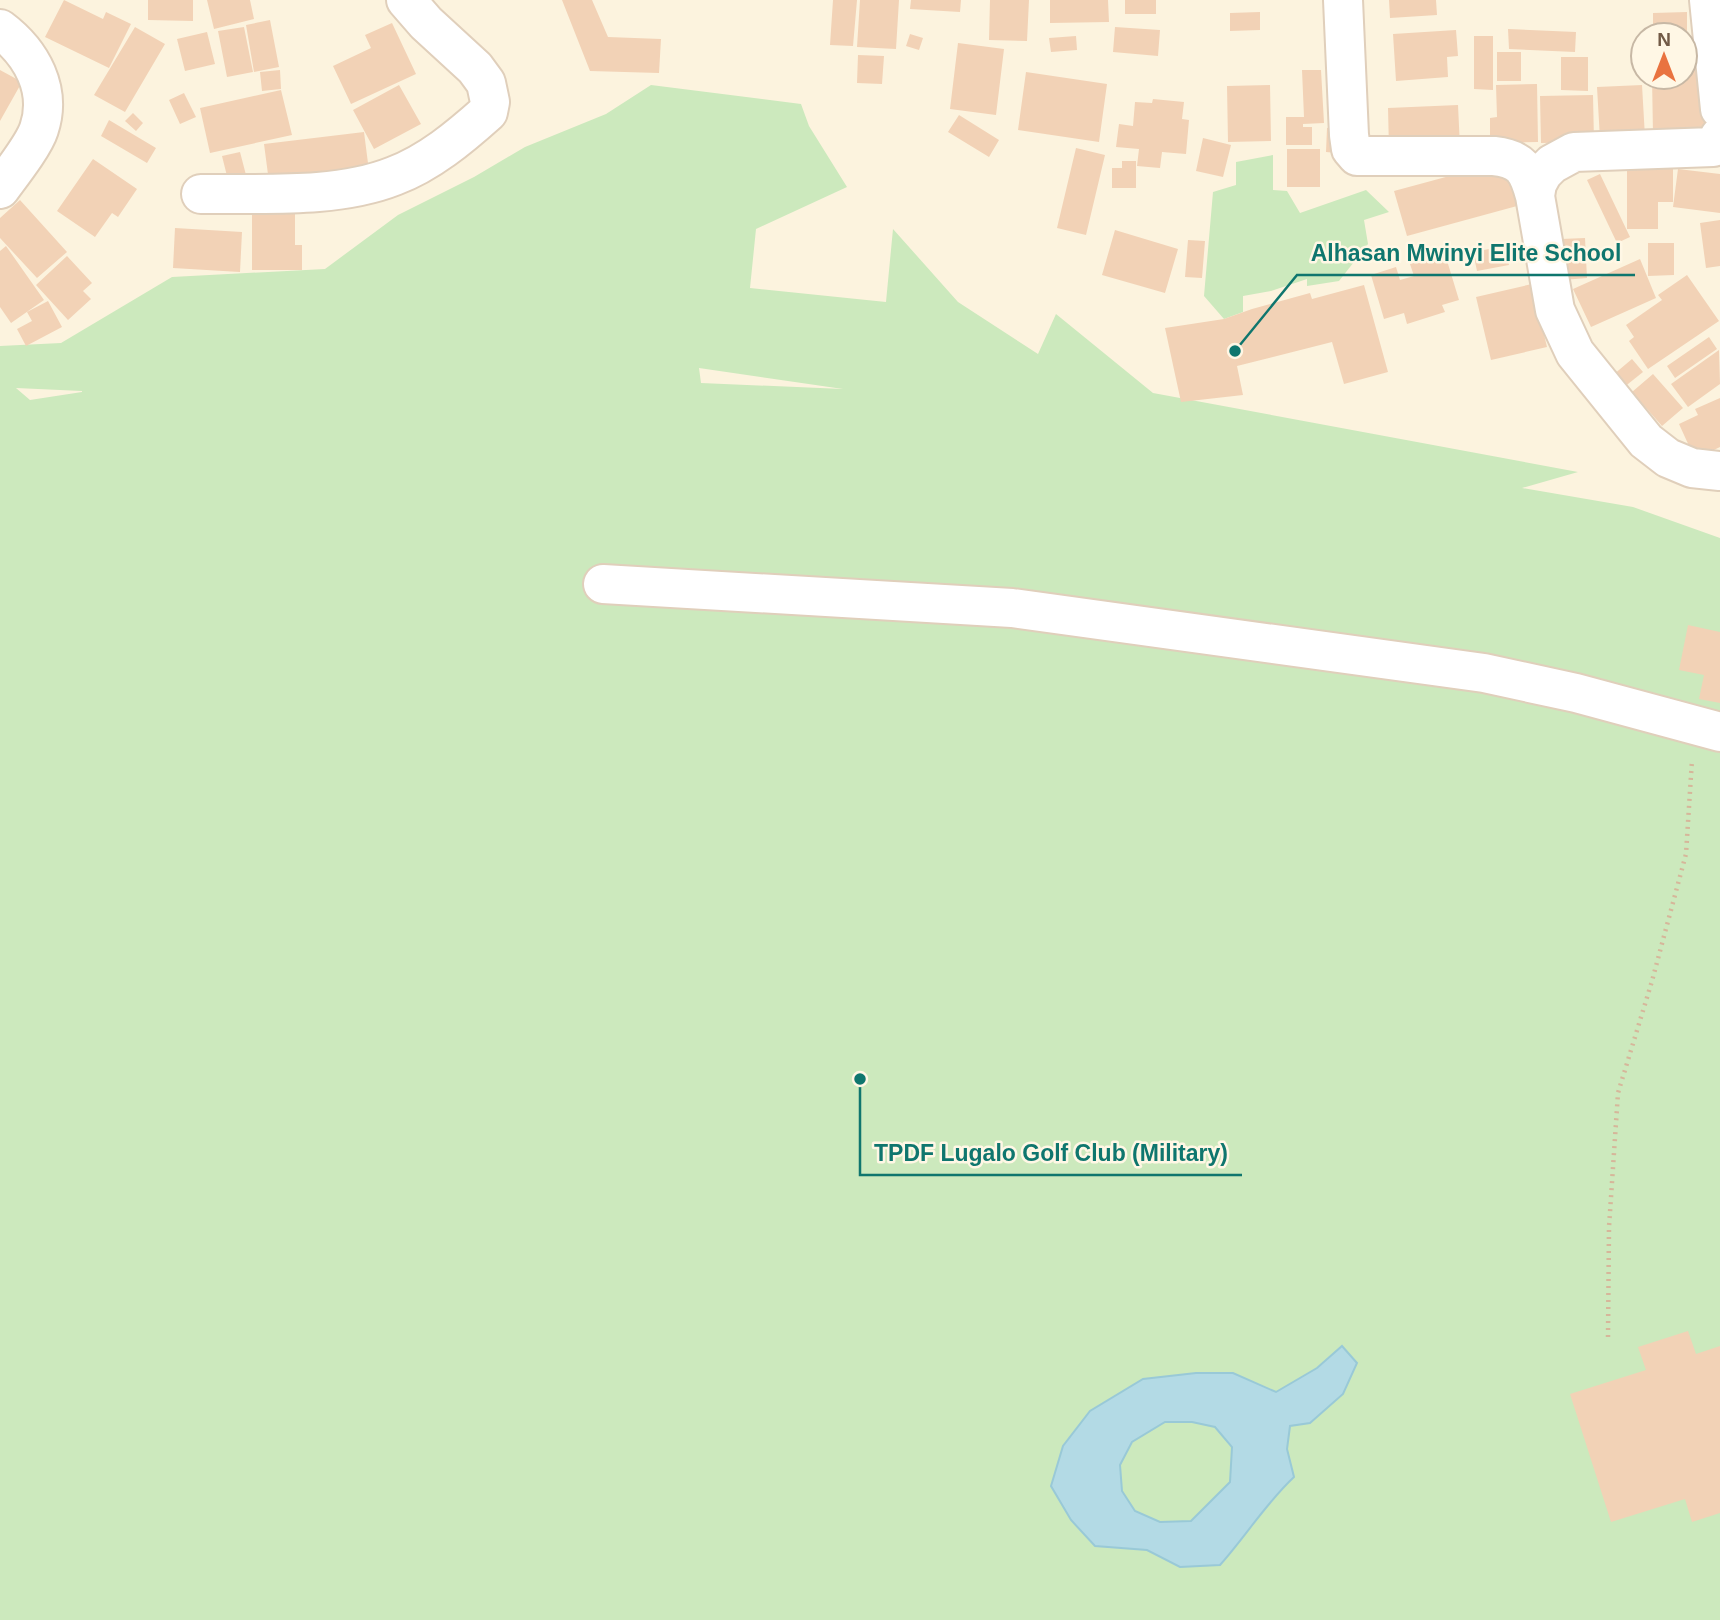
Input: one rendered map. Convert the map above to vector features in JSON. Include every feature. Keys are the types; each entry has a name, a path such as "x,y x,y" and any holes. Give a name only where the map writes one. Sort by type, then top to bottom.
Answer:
{"street":[{"path":"201,194 314,192 352,187 394,176 438,152 488,112 490,102 486,83 475,68 426,23 406,0"},
{"path":"1343,0 1351,149 1357,156 1494,156 1511,158 1522,166 1530,178 1535,196 1555,310 1575,354 1646,441 1668,458 1692,468 1720,471"},
{"path":"1709,0 1720,108"},
{"path":"0,29 34,65 45,99 39,131 0,189"},
{"path":"1535,196 1543,173 1552,164 1574,152 1713,146 1720,136"},
{"path":"603,584 1012,608 1483,673 1576,693 1708,728"}],"path":[{"path":"1608,1337 1609,1227 1618,1093 1686,854 1708,728"}],"green space":[{"path":"651,85 801,104 809,126 847,187 756,229 750,288 886,302 893,229 958,302 1038,354 1056,314 1153,393 1578,472 1522,488 1633,507 1720,538 1720,1620 0,1620 0,346 61,343 172,277 325,269 398,215 474,177 525,147 606,114","holes":["699,368 843,389 701,383","16,388 82,391 82,392 30,400"]},
{"path":"1273,155 1273,190 1287,191 1300,213 1366,190 1389,212 1364,220 1368,244 1339,281 1307,286 1307,279 1271,291 1243,296 1243,312 1224,319 1204,296 1213,192 1236,185 1236,162"}],"water":[{"path":"1342,1346 1357,1363 1343,1394 1310,1423 1290,1426 1287,1449 1294,1477 1220,1565 1180,1567 1147,1550 1095,1546 1071,1520 1051,1486 1063,1446 1090,1411 1143,1379 1196,1373 1233,1373 1276,1392 1317,1368","holes":["1165,1422 1192,1422 1215,1427 1232,1447 1230,1482 1191,1521 1160,1522 1135,1511 1122,1491 1120,1465 1132,1442"]}],"building":[{"path":"64,0 103,19 106,12 131,24 109,68 45,37"},
{"path":"148,0 193,0 193,21 148,20"},
{"path":"207,0 250,0 254,19 214,29"},
{"path":"562,0 592,0 608,37 661,39 659,73 590,71"},
{"path":"833,0 857,0 853,46 830,45"},
{"path":"860,0 899,0 896,49 857,47"},
{"path":"911,0 961,0 960,12 910,9"},
{"path":"990,0 1029,0 1027,41 989,40"},
{"path":"1050,0 1108,0 1109,22 1050,23"},
{"path":"1125,0 1156,0 1156,14 1125,14"},
{"path":"1389,0 1436,0 1437,15 1390,18"},
{"path":"1260,12 1260,30 1230,31 1230,13"},
{"path":"1687,12 1687,21 1653,21 1653,13"},
{"path":"270,20 279,67 254,72 246,25"},
{"path":"392,23 416,74 351,104 333,66 371,48 365,35"},
{"path":"135,27 165,44 125,112 94,95"},
{"path":"244,27 253,72 227,77 218,31"},
{"path":"1115,27 1160,30 1158,56 1113,52"},
{"path":"1508,29 1576,32 1575,52 1509,49"},
{"path":"1456,30 1458,56 1447,57 1448,77 1396,81 1393,34"},
{"path":"207,32 215,64 185,71 177,39"},
{"path":"910,34 923,38 919,50 906,46"},
{"path":"1076,36 1077,50 1051,52 1049,38"},
{"path":"1474,36 1493,36 1493,90 1474,89"},
{"path":"958,43 1004,49 996,115 950,109"},
{"path":"1699,47 1706,47 1707,133 1653,134 1652,91 1699,91"},
{"path":"1497,52 1521,52 1521,81 1497,81"},
{"path":"858,55 884,56 882,84 857,83"},
{"path":"1561,57 1588,57 1588,91 1561,90"},
{"path":"0,70 22,82 0,121"},
{"path":"280,70 281,89 262,91 260,72"},
{"path":"1302,70 1321,70 1324,123 1303,124 1303,127 1312,127 1312,145 1286,145 1286,117 1304,117"},
{"path":"1026,72 1107,84 1099,142 1018,130"},
{"path":"1537,84 1538,142 1490,143 1490,118 1497,117 1496,85"},
{"path":"399,85 421,124 374,149 353,110"},
{"path":"1270,85 1271,141 1228,142 1227,86"},
{"path":"1629,86 1629,91 1642,91 1645,137 1600,139 1597,87"},
{"path":"281,90 292,135 210,153 200,108"},
{"path":"184,93 196,117 180,124 169,100"},
{"path":"1593,95 1594,142 1541,143 1540,96"},
{"path":"1153,99 1184,102 1182,119 1189,120 1186,154 1162,152 1160,168 1137,166 1139,149 1116,147 1119,124 1133,126 1135,102 1152,103"},
{"path":"1458,105 1460,147 1389,149 1388,108"},
{"path":"133,113 143,123 136,131 125,121"},
{"path":"959,115 999,140 989,157 948,132"},
{"path":"109,120 156,148 147,163 101,136"},
{"path":"1335,127 1337,153 1326,152 1327,128"},
{"path":"364,132 369,171 269,182 264,144"},
{"path":"1203,138 1231,145 1223,177 1196,171"},
{"path":"1076,148 1105,155 1086,235 1057,228"},
{"path":"1287,149 1320,149 1320,187 1287,187"},
{"path":"240,152 246,175 228,180 222,156"},
{"path":"93,159 137,189 118,217 112,213 95,237 57,211"},
{"path":"1122,161 1136,161 1136,188 1112,188 1112,168 1122,168"},
{"path":"1505,161 1517,206 1407,236 1394,191"},
{"path":"1627,163 1673,164 1673,202 1658,202 1658,229 1627,229"},
{"path":"1678,169 1720,174 1720,213 1673,207"},
{"path":"1600,174 1630,237 1617,243 1587,180"},
{"path":"20,200 67,252 37,278 0,238 0,218"},
{"path":"252,211 295,211 295,245 302,245 302,270 252,270"},
{"path":"1720,220 1720,266 1706,268 1700,223"},
{"path":"175,228 242,232 240,272 173,268"},
{"path":"1115,230 1178,249 1165,293 1102,275"},
{"path":"1585,238 1587,278 1563,280 1561,239"},
{"path":"1188,240 1205,241 1202,278 1185,277"},
{"path":"1648,243 1674,243 1674,275 1648,276"},
{"path":"6,246 44,300 11,323 0,307 0,251"},
{"path":"1505,246 1509,265 1477,271 1473,252"},
{"path":"1445,254 1459,300 1442,305 1445,312 1407,324 1404,313 1384,319 1371,275 1396,267 1400,280 1414,276 1410,264"},
{"path":"67,256 92,283 83,291 91,299 68,320 36,285"},
{"path":"1640,259 1656,298 1591,327 1573,289"},
{"path":"1687,275 1719,321 1648,369 1629,341 1634,337 1626,325 1662,300 1658,295"},
{"path":"1532,284 1547,347 1491,360 1476,297"},
{"path":"1364,285 1388,372 1344,384 1332,342 1237,366 1243,395 1181,402 1165,328 1224,319 1310,293 1312,299"},
{"path":"48,301 62,327 26,346 17,329 32,321 27,312"},
{"path":"1709,337 1717,349 1675,378 1667,366"},
{"path":"1719,350 1720,384 1688,407 1671,384"},
{"path":"1632,359 1643,372 1623,388 1613,375"},
{"path":"1653,374 1683,408 1662,426 1632,392"},
{"path":"1720,398 1720,447 1695,459 1679,424 1698,415 1695,409"},
{"path":"1688,625 1720,632 1720,703 1699,699 1704,675 1679,670"},
{"path":"1688,1331 1696,1354 1720,1346 1720,1513 1692,1522 1685,1499 1611,1522 1570,1394 1646,1370 1638,1347"}],"place":[{"name":"Alhasan Mwinyi Elite School","path":"1235,351"},
{"name":"TPDF Lugalo Golf Club (Military)","path":"860,1079"}]}
